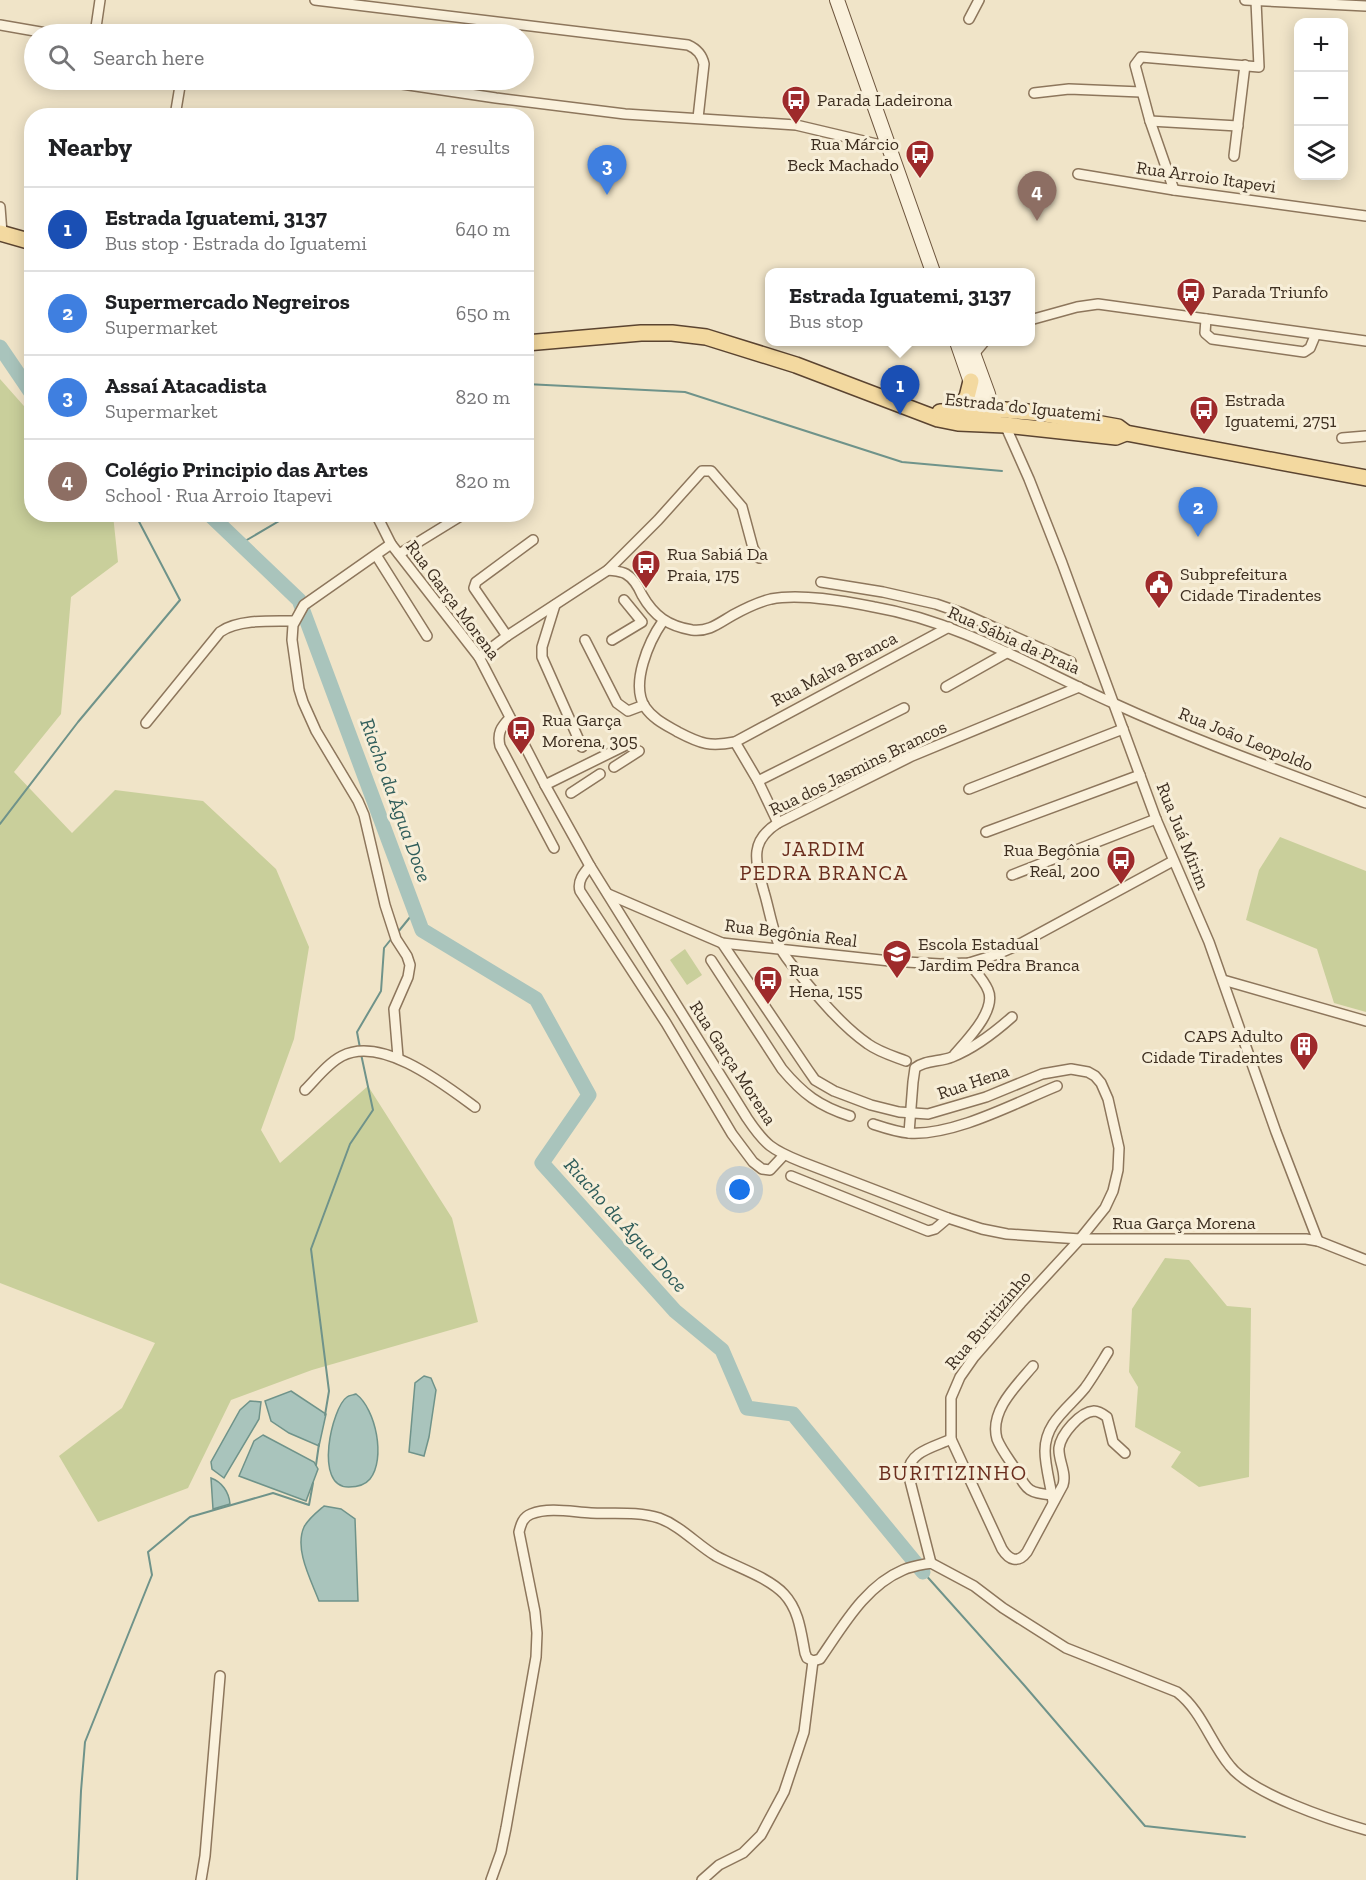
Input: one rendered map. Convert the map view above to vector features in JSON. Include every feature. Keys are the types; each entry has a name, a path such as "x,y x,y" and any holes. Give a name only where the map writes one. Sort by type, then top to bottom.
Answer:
{"main road":[{"path":"837,0 931,268"},
{"path":"1,233 24,240"},
{"name":"Estrada do Iguatemi","path":"534,342 641,333 672,333 706,337 796,365 951,422 990,419 1027,412 1064,417 1120,432 1366,478"},
{"path":"958,346 971,381 990,419"},
{"path":"971,348 985,384 990,419"},
{"path":"955,412 967,397 971,381"},
{"name":"Estrada do Iguatemi","path":"916,411 955,412 1042,428 1120,432"},
{"path":"1342,474 1366,489"}],"street":[{"path":"96,24 100,0"},
{"path":"315,0 513,24"},
{"path":"404,11 405,0"},
{"path":"969,19 979,0"},
{"path":"1245,0 1366,6"},
{"path":"1174,190 1150,121 1135,69 1136,62 1141,57 1259,67 1256,1"},
{"path":"0,25 24,29"},
{"path":"534,27 688,45 698,51 704,64 698,118"},
{"path":"1234,156 1245,65"},
{"path":"1034,93 1069,89 1142,92"},
{"path":"176,108 179,90"},
{"path":"442,90 625,114 796,125 889,147"},
{"path":"1150,121 1238,126"},
{"name":"Rua Arroio Itapevi","path":"1078,174 1174,190 1366,216"},
{"path":"0,207 1,233"},
{"path":"1035,319 1098,304 1315,336 1366,341"},
{"path":"1206,319 1205,333 1212,339 1304,352 1310,348 1315,336"},
{"path":"990,419 1033,490 1113,704"},
{"path":"1342,438 1366,436"},
{"path":"479,657 608,570 658,520 702,471 711,471 742,507 753,548 759,558"},
{"name":"Rua Garça Morena","path":"380,522 391,544 479,657 590,866 764,1142 784,1155 948,1218 1007,1234 1080,1239 1318,1241"},
{"path":"399,554 451,522"},
{"path":"507,636 474,588 476,582 534,540"},
{"path":"391,544 304,605 294,621 292,640 303,702 316,731 364,815 385,905 396,939 410,965 408,977 394,1009 398,1058"},
{"path":"376,555 428,636"},
{"path":"608,570 629,576 648,606 663,621 653,635 643,663 640,679 644,705 663,724 698,742 719,745 735,742 778,823"},
{"path":"821,582 884,592 936,604 962,613 1071,662"},
{"name":"Rua Sábia da Praia","path":"663,621 692,630 705,630 771,599 800,598 874,607 949,627 1008,652 1113,704"},
{"path":"624,600 653,635"},
{"path":"931,621 936,604"},
{"path":"555,605 542,647 542,657 582,747"},
{"path":"146,723 220,632 227,627 250,623 294,621"},
{"path":"612,640 642,622"},
{"name":"Rua Malva Branca","path":"735,742 949,627"},
{"path":"585,640 616,703 628,711 644,705"},
{"path":"946,687 1008,652"},
{"name":"Rua dos Jasmins Brancos","path":"781,949 757,863 757,850 762,836 778,823 912,756 1079,687"},
{"name":"Rua Juá Mirim","path":"1113,704 1156,819 1223,980 1276,1132 1318,1241"},
{"name":"Rua João Leopoldo","path":"1113,704 1366,803"},
{"path":"758,782 904,708"},
{"path":"510,718 499,731 500,746 554,848"},
{"path":"969,789 1123,729"},
{"path":"545,785 624,746"},
{"path":"614,751 617,765 639,751"},
{"path":"581,767 590,781"},
{"path":"571,793 600,774"},
{"path":"986,832 1140,775"},
{"path":"1012,875 1156,819"},
{"name":"Rua Begônia Real","path":"607,894 722,943 890,961 969,963 1016,946 1173,861"},
{"path":"590,866 579,882 580,891 666,1023 746,1155 762,1169 770,1170 784,1155"},
{"name":"Rua Hena","path":"722,943 770,1033 815,1080 825,1087 871,1105 911,1114 928,1114 986,1097 1042,1074 1062,1069 1080,1070 1095,1076 1108,1099 1119,1148 1118,1170 1113,1191 1105,1208 1080,1239"},
{"path":"781,949 816,995 855,1033 879,1050 906,1061"},
{"path":"711,960 770,1033 782,1069 804,1094 833,1111 850,1116"},
{"path":"953,1057 972,1033 989,1005 988,990 969,963"},
{"path":"1223,980 1366,1021"},
{"path":"909,1133 915,1068 922,1064 953,1057 990,1036 1012,1017"},
{"path":"305,1090 342,1056 362,1051 388,1054 398,1058 442,1083 475,1107"},
{"path":"873,1124 909,1133 953,1128 1057,1086"},
{"path":"791,1176 927,1231 935,1229 948,1218"},
{"name":"Rua Buritizinho","path":"1053,1499 1027,1552 1016,1560 1009,1558 1002,1549 951,1439 951,1398 960,1377 974,1357 1080,1239"},
{"path":"1318,1241 1366,1260"},
{"path":"1053,1499 1045,1450 1047,1435 1058,1417 1084,1389 1108,1352"},
{"path":"1033,1366 1005,1401 996,1426 996,1436 1027,1488 1035,1494 1053,1499"},
{"path":"1053,1499 1065,1480 1059,1453 1061,1440 1070,1426 1086,1414 1094,1411 1107,1417 1113,1442 1125,1453"},
{"path":"931,1563 908,1473 909,1466 918,1454 951,1439"},
{"path":"491,1880 501,1852 506,1828 536,1657 535,1612 519,1538 521,1526 527,1516 552,1511 642,1515 661,1519 672,1525 716,1556 782,1592 795,1610 805,1653 807,1658 813,1661 820,1659 871,1590 902,1570 931,1563 974,1586 1003,1608 1065,1648 1176,1692 1192,1705 1230,1766 1251,1784 1329,1819 1366,1830"},
{"path":"702,1880 718,1865 743,1853 761,1835 784,1792 804,1732 813,1661"},
{"path":"201,1880 220,1676"}],"green space":[{"path":"0,379 24,406 24,522 114,522 118,562 71,597 61,714 14,772 72,833 115,790 203,801 276,869 309,947 294,1039 261,1130 280,1163 368,1086 452,1218 478,1322 312,1370 231,1400 188,1488 98,1522 59,1456 122,1408 155,1343 0,1283"},
{"path":"1280,837 1366,871 1366,1012 1334,1003 1317,949 1246,920 1259,870"},
{"path":"685,949 702,975 687,985 670,960"},
{"path":"1165,1258 1189,1260 1227,1306 1251,1308 1249,1477 1199,1487 1171,1467 1181,1452 1135,1427 1138,1387 1129,1372 1132,1309"}],"water":[{"path":"424,1376 431,1378 436,1390 424,1456 409,1452 415,1383"},
{"path":"291,1391 326,1414 319,1446 289,1433 271,1421 265,1401"},
{"path":"356,1394 369,1411 377,1435 378,1447 375,1470 370,1479 361,1485 349,1487 338,1484 331,1475 329,1446 341,1404 348,1396"},
{"path":"250,1401 261,1402 259,1419 224,1478 212,1469 211,1462 240,1410"},
{"path":"263,1435 314,1462 318,1469 306,1501 239,1476 254,1441"},
{"path":"211,1478 224,1488 230,1504 213,1509"},
{"path":"324,1506 341,1509 355,1519 358,1601 319,1601 308,1574 302,1555 301,1536 308,1521"}],"waterway":[{"name":"Riacho da Água Doce","path":"0,347 24,382"},
{"path":"534,384 685,392 902,462 1002,471"},
{"path":"0,824 78,722 180,600 139,522"},
{"name":"Riacho da Água Doce","path":"217,522 299,600 422,930 536,999 589,1095 542,1163 675,1311 722,1350 747,1408 793,1414 923,1572"},
{"path":"240,544 277,522"},
{"path":"398,932 415,911"},
{"path":"360,1048 357,1032 381,991 384,948 392,938"},
{"path":"325,1415 329,1391 311,1249 350,1144 373,1110 361,1054"},
{"path":"316,1465 319,1444"},
{"path":"77,1880 85,1742 152,1575 148,1552 190,1517 273,1493 309,1505 313,1483"},
{"path":"923,1572 1145,1826 1245,1837"}],"place":[{"name":"Parada Ladeirona","path":"796,126"},
{"name":"Rua Márcio Beck Machado","path":"920,180"},
{"name":"Assaí Atacadista","path":"607,195"},
{"name":"Colégio Principio das Artes","path":"1037,221"},
{"name":"Parada Triunfo","path":"1191,318"},
{"name":"Estrada Iguatemi, 3137","path":"900,415"},
{"name":"Estrada Iguatemi, 2751","path":"1204,436"},
{"name":"Supermercado Negreiros","path":"1198,537"},
{"name":"Rua Sabiá Da Praia, 175","path":"646,590"},
{"name":"Subprefeitura Cidade Tiradentes","path":"1159,610"},
{"name":"Rua Garça Morena, 305","path":"521,756"},
{"name":"Rua Begônia Real, 200","path":"1121,886"},
{"name":"Escola Estadual Jardim Pedra Branca","path":"897,980"},
{"name":"Rua Hena, 155","path":"768,1006"},
{"name":"CAPS Adulto Cidade Tiradentes","path":"1304,1072"}],"district":[{"name":"JARDIM PEDRA BRANCA","path":"824,861"},
{"name":"BURITIZINHO","path":"953,1473"}]}
